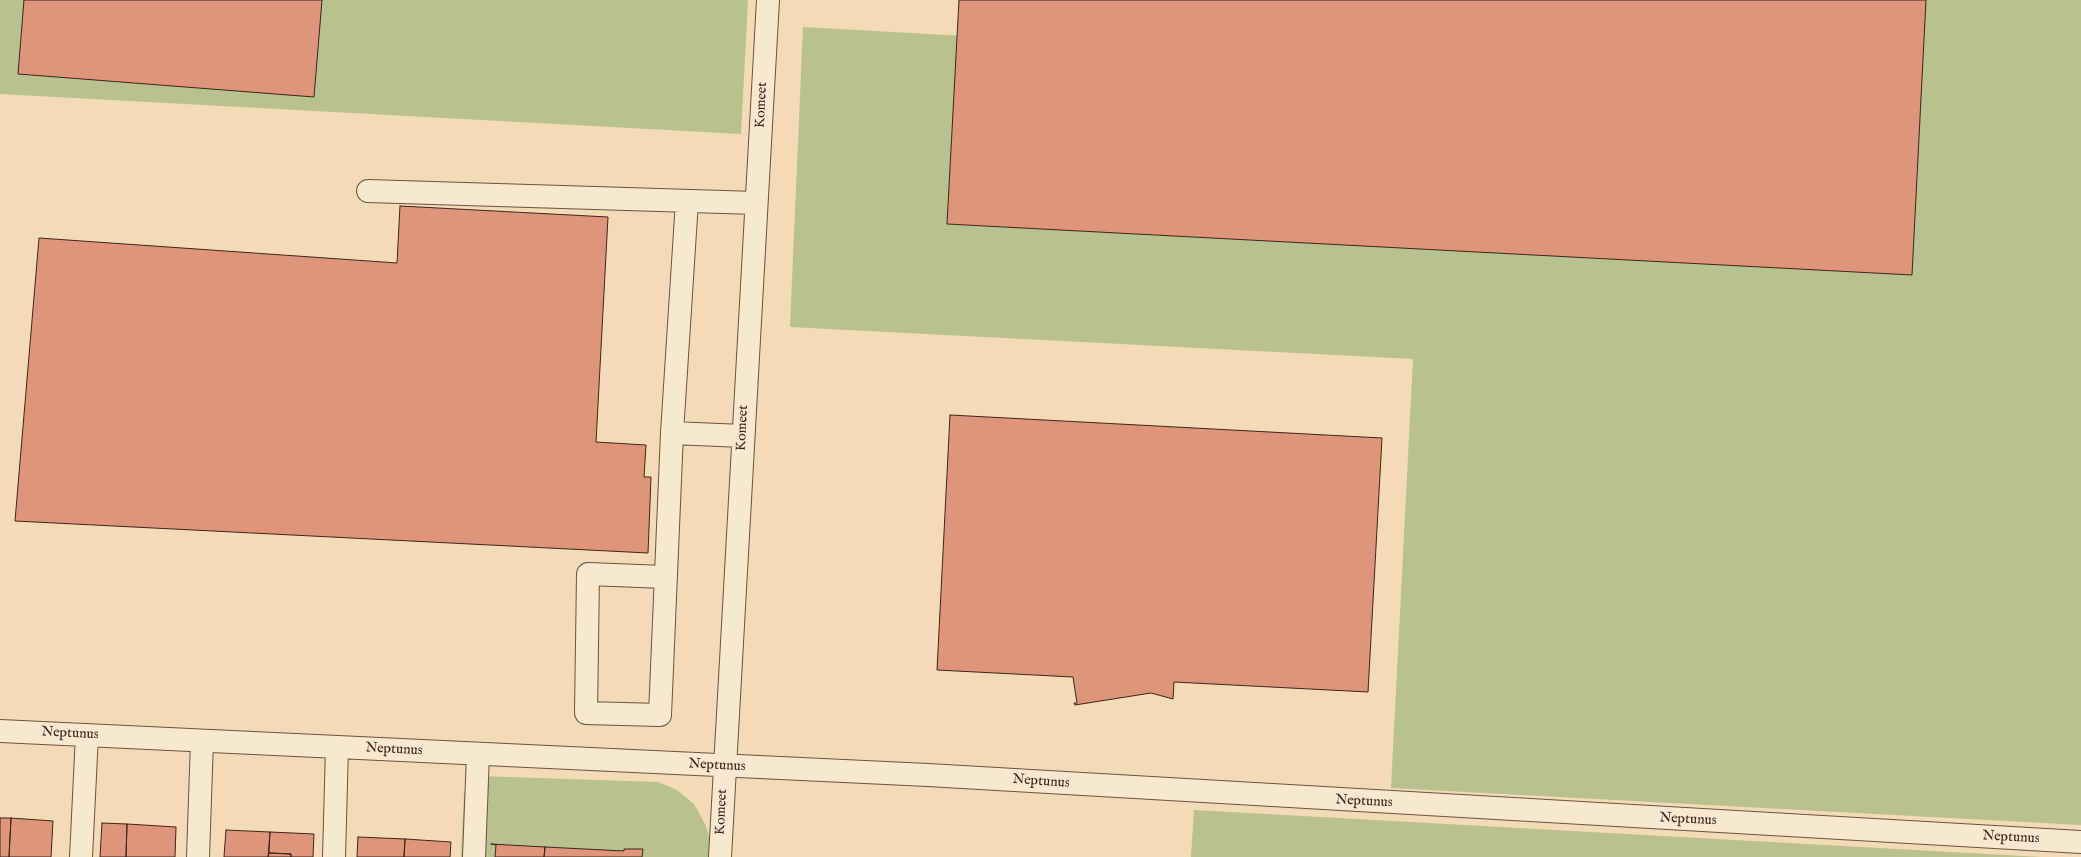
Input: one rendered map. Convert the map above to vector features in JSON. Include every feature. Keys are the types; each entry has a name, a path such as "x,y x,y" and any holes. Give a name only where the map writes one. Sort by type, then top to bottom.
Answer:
{"street":[{"name":"Komeet","path":"720,857 768,0"},
{"path":"368,191 756,204"},
{"path":"666,577 588,574 586,713 660,715 666,577 672,433 687,201"},
{"path":"672,433 743,436"},
{"name":"Neptunus","path":"0,731 928,775 2081,842"},
{"path":"80,857 87,735"},
{"path":"198,857 202,741"},
{"path":"334,857 337,747"},
{"path":"474,857 478,754"}],"green space":[{"path":"0,0 748,0 741,134 0,94"},
{"path":"1779,0 2081,0 2081,825 1391,788 1413,359 790,327 803,27 1774,81"},
{"path":"479,776 658,782 677,790 694,804 705,824 711,841 711,857 461,857 464,793 470,782"},
{"path":"1194,810 2041,857 1191,857"}],"building":[{"path":"24,0 322,0 314,97 18,74"},
{"path":"959,0 1926,0 1912,275 947,224"},
{"path":"400,206 608,217 596,442 646,445 644,477 651,477 648,553 15,521 39,238 397,263"},
{"path":"950,415 1382,438 1368,692 1174,682 1173,699 1151,693 1075,705 1074,703 1077,703 1073,677 937,670"},
{"path":"0,818 11,818 9,857 0,857"},
{"path":"11,818 53,821 51,857 9,857"},
{"path":"102,823 127,824 126,857 100,857"},
{"path":"127,824 176,827 175,857 126,857"},
{"path":"226,830 270,832 268,857 224,857"},
{"path":"270,832 314,834 313,857 291,857 291,854 269,853"},
{"path":"358,837 405,839 404,857 357,857"},
{"path":"405,839 451,842 450,857 404,857"},
{"path":"491,844 545,847 544,857 495,857 496,845"},
{"path":"545,847 624,851 624,849 643,849 642,857 544,857"},
{"path":"269,853 291,854 291,857 268,857"}]}
